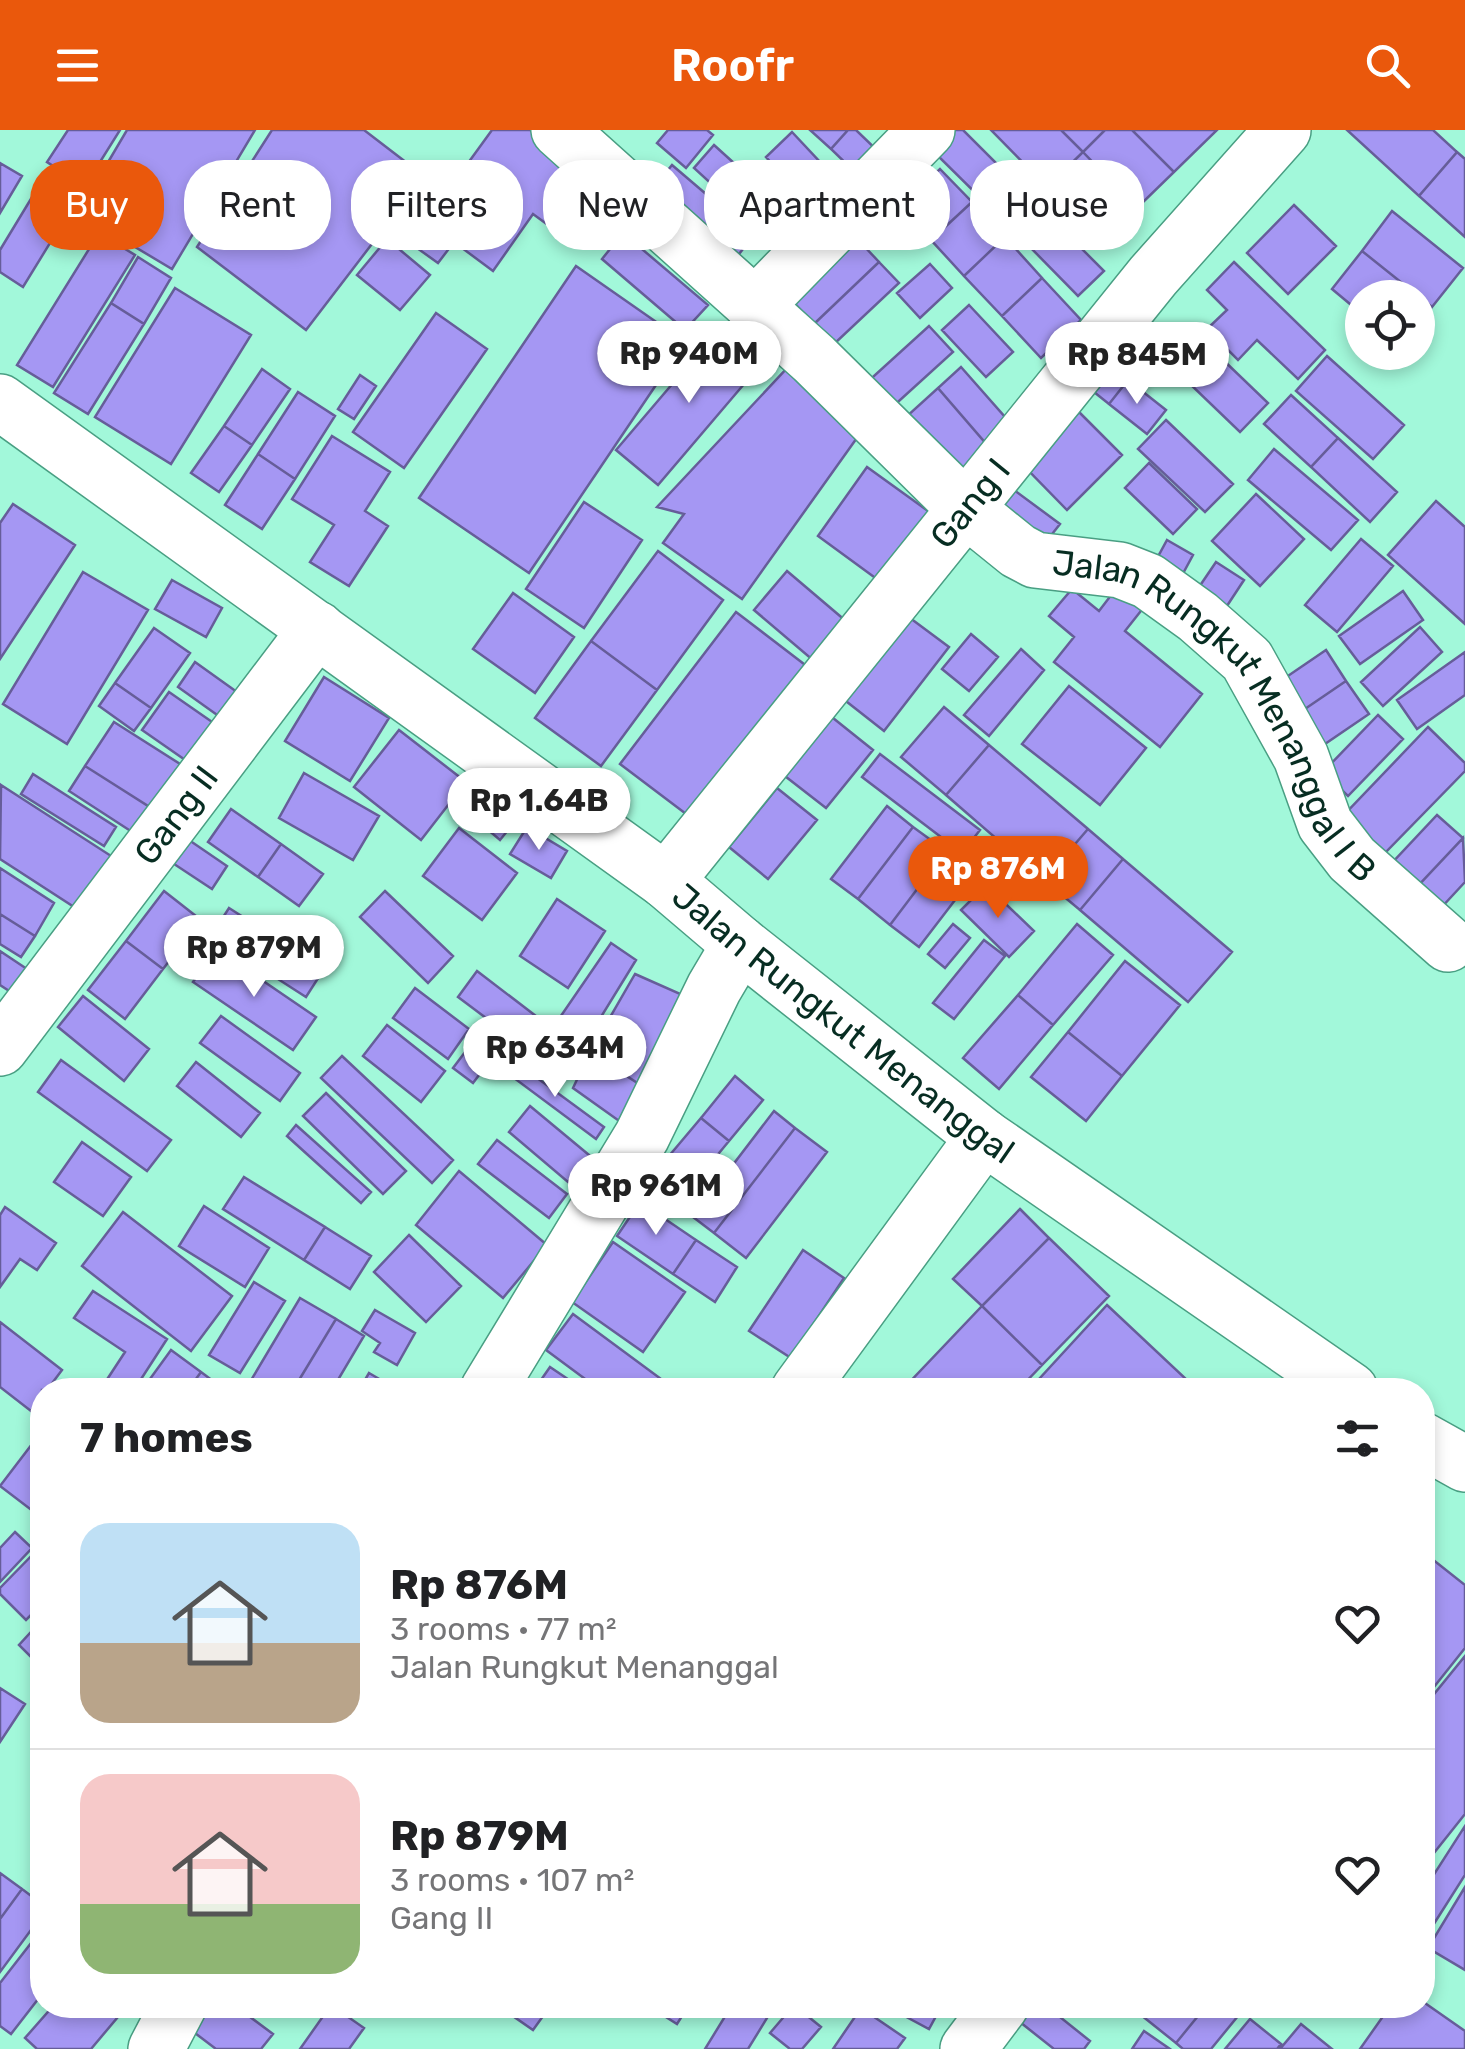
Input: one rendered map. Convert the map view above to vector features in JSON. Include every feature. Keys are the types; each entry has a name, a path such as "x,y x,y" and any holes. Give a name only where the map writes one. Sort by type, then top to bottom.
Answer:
{"street":[{"name":"Jalan Rungkut Menanggal I B","path":"559,130 814,360 966,509 1018,551 1035,560 1120,570 1148,581 1198,617 1247,660 1302,756 1325,824 1352,859 1448,944"},
{"path":"754,307 927,130"},
{"name":"Gang I","path":"666,881 1152,276 1283,130"},
{"name":"Jalan Rungkut Menanggal","path":"0,402 666,881 984,1137 1333,1378"},
{"name":"Gang II","path":"0,1048 317,629"},
{"path":"495,1378 642,1136 714,988 740,944"},
{"path":"808,1378 984,1137"},
{"path":"156,2049 172,2018"},
{"path":"968,2049 991,2018"}],"building":[{"path":"68,130 120,130 101,160 48,160"},
{"path":"127,130 255,130 237,160 184,160 184,249 172,269 140,250 164,250 164,160 109,160"},
{"path":"272,130 364,130 403,160 351,160 351,250 367,250 306,330 201,250 331,250 331,160 253,160"},
{"path":"492,130 530,130 572,160 543,160 543,221 533,214 523,228 523,160 470,160"},
{"path":"668,130 707,130 713,135 686,168 684,160 677,160 657,143"},
{"path":"810,130 848,130 831,149"},
{"path":"848,130 856,130 883,156 879,160 842,160 831,149"},
{"path":"955,130 963,130 993,160 970,160 970,188 950,168 950,160 942,160 933,151"},
{"path":"991,130 1061,130 1083,152 1075,160 1020,160"},
{"path":"1061,130 1105,130 1083,152"},
{"path":"1105,130 1132,130 1174,172 1144,201 1144,160 1091,160 1083,152"},
{"path":"1132,130 1217,130 1174,172"},
{"path":"1347,130 1433,130 1457,152 1419,196"},
{"path":"792,132 818,160 769,160 766,157"},
{"path":"714,145 731,160 704,160 704,177 694,168"},
{"path":"1083,152 1091,160 1075,160"},
{"path":"1457,152 1465,159 1465,237 1419,196"},
{"path":"0,163 22,176 0,213"},
{"path":"684,175 704,192 704,239 684,223"},
{"path":"950,179 970,200 950,222"},
{"path":"30,200 30,250 46,250 23,287 0,272 0,250"},
{"path":"970,204 970,250 991,250 964,276 940,250 950,250 950,222"},
{"path":"1294,205 1336,246 1288,294 1247,253"},
{"path":"1392,211 1463,268 1435,303 1435,280 1398,280 1362,251"},
{"path":"88,250 127,250 135,255 53,387 17,365"},
{"path":"378,250 400,250 430,275 400,310 357,275"},
{"path":"420,250 448,250 438,263"},
{"path":"465,250 508,250 493,271"},
{"path":"609,250 643,250 708,305 685,330 602,259"},
{"path":"717,250 742,250 732,263"},
{"path":"828,250 868,250 879,262 814,324 784,292"},
{"path":"991,250 1017,250 1042,278 1002,316 964,276"},
{"path":"1033,250 1083,250 1104,271 1078,296"},
{"path":"1362,251 1398,280 1345,280 1345,300 1332,289"},
{"path":"138,257 171,278 144,324 111,303"},
{"path":"879,262 899,283 833,345 814,324"},
{"path":"1234,262 1325,350 1298,379 1257,340 1238,360 1207,329 1227,310 1207,290"},
{"path":"930,264 952,288 920,318 897,293"},
{"path":"576,266 685,342 529,573 419,498"},
{"path":"1042,278 1081,320 1041,358 1002,316"},
{"path":"175,288 251,335 171,464 95,417"},
{"path":"111,303 144,324 88,414 54,393"},
{"path":"969,305 1013,352 986,377 942,330"},
{"path":"436,313 487,349 404,468 353,432"},
{"path":"929,326 953,352 888,411 864,385"},
{"path":"720,328 762,363 658,485 616,450"},
{"path":"1192,330 1268,403 1240,432 1164,359"},
{"path":"1327,356 1404,425 1373,459 1296,391"},
{"path":"790,365 869,421 742,599 663,543 684,514 657,507"},
{"path":"1107,365 1128,380 1109,404 1089,388"},
{"path":"961,367 1012,425 988,446 938,388"},
{"path":"262,369 290,389 252,445 224,426"},
{"path":"360,375 376,386 354,419 338,409"},
{"path":"1128,380 1166,410 1147,434 1109,404"},
{"path":"938,388 988,446 956,475 906,417"},
{"path":"298,392 335,416 295,479 258,454"},
{"path":"1291,395 1338,438 1311,467 1264,424"},
{"path":"1079,412 1122,455 1067,510 1024,466"},
{"path":"1166,420 1233,484 1205,512 1138,449"},
{"path":"224,426 252,445 219,492 191,473"},
{"path":"332,436 390,472 365,511 388,526 349,586 310,562 334,525 292,499"},
{"path":"1338,438 1397,492 1370,522 1311,467"},
{"path":"1274,449 1358,520 1331,550 1248,480"},
{"path":"258,454 295,479 262,529 225,505"},
{"path":"1149,463 1197,509 1173,534 1125,488"},
{"path":"867,467 935,516 885,585 818,536"},
{"path":"1014,490 1060,524 1034,557 989,523"},
{"path":"1256,494 1304,539 1260,586 1212,541"},
{"path":"1436,501 1465,527 1465,624 1388,555"},
{"path":"584,502 642,540 584,628 526,589"},
{"path":"13,504 75,545 0,659 0,523"},
{"path":"1361,539 1393,566 1337,632 1305,605"},
{"path":"1167,540 1193,555 1180,579 1154,564"},
{"path":"658,551 723,600 657,690 591,641"},
{"path":"1216,562 1244,580 1223,612 1195,593"},
{"path":"787,571 847,622 814,661 754,610"},
{"path":"83,572 148,610 67,744 3,704"},
{"path":"172,580 222,608 206,637 155,609"},
{"path":"1122,581 1148,602 1125,631 1202,694 1160,747 1054,662 1074,637 1049,616 1072,589 1099,611"},
{"path":"1403,591 1423,620 1360,664 1339,636"},
{"path":"513,593 574,637 535,693 473,649"},
{"path":"736,612 817,674 702,826 620,764"},
{"path":"906,615 949,647 884,731 842,698"},
{"path":"1420,627 1442,652 1383,706 1361,682"},
{"path":"154,628 190,653 151,708 115,683"},
{"path":"971,634 998,657 969,691 942,669"},
{"path":"591,641 657,690 601,766 535,718"},
{"path":"1021,649 1044,670 989,736 964,715"},
{"path":"1326,650 1346,681 1299,713 1279,682"},
{"path":"1465,652 1465,695 1417,729 1397,700"},
{"path":"195,662 244,697 227,722 178,687"},
{"path":"324,677 389,718 350,781 285,741"},
{"path":"1346,681 1369,714 1322,746 1299,713"},
{"path":"115,683 151,708 134,731 99,706"},
{"path":"1069,686 1146,748 1100,805 1022,744"},
{"path":"169,692 228,733 201,771 142,730"},
{"path":"944,707 989,745 946,795 901,757"},
{"path":"828,714 873,750 826,808 781,773"},
{"path":"1378,715 1403,739 1348,796 1323,772"},
{"path":"114,722 188,769 159,813 85,766"},
{"path":"1428,727 1465,763 1465,771 1382,856 1342,817"},
{"path":"399,730 466,782 421,840 354,787"},
{"path":"989,745 1088,829 1044,880 946,795"},
{"path":"880,754 980,830 962,853 862,777"},
{"path":"85,766 159,813 143,839 69,791"},
{"path":"304,773 379,816 353,860 279,818"},
{"path":"33,774 116,827 104,846 21,794"},
{"path":"479,780 521,814 500,840 459,805"},
{"path":"1,785 122,863 88,916 0,859"},
{"path":"777,788 817,820 768,879 729,847"},
{"path":"887,806 913,827 858,899 831,879"},
{"path":"231,809 281,844 258,877 208,842"},
{"path":"1437,815 1463,838 1416,888 1391,864"},
{"path":"527,827 567,851 551,878 510,854"},
{"path":"913,827 946,851 890,925 858,899"},
{"path":"459,828 517,873 482,920 423,876"},
{"path":"1088,829 1123,859 1080,910 1044,880"},
{"path":"186,838 227,866 212,889 171,862"},
{"path":"1463,838 1465,882 1439,910 1416,888"},
{"path":"281,844 323,874 299,906 258,877"},
{"path":"946,851 975,874 919,947 890,925"},
{"path":"1123,859 1232,952 1188,1002 1080,910"},
{"path":"0,868 54,903 35,936 0,914"},
{"path":"986,885 1034,931 1009,957 961,910"},
{"path":"164,891 201,920 163,969 126,941"},
{"path":"385,891 453,956 428,983 360,917"},
{"path":"557,899 605,931 568,988 520,956"},
{"path":"229,908 324,969 306,997 211,936"},
{"path":"0,914 35,936 21,957 0,944"},
{"path":"953,924 970,938 945,968 928,954"},
{"path":"1077,924 1113,955 1053,1025 1018,995"},
{"path":"984,940 1005,956 954,1019 933,1003"},
{"path":"126,941 163,969 125,1019 88,990"},
{"path":"611,943 636,960 561,1082 530,1061"},
{"path":"216,949 316,1017 293,1050 193,982"},
{"path":"0,951 33,973 17,996 0,985"},
{"path":"1125,961 1180,1005 1122,1076 1068,1032"},
{"path":"477,971 549,1026 530,1051 458,997"},
{"path":"635,974 694,1000 648,1090 590,1052"},
{"path":"415,988 469,1029 448,1059 393,1018"},
{"path":"1018,995 1053,1025 999,1089 963,1058"},
{"path":"83,996 149,1049 124,1081 58,1027"},
{"path":"221,1016 300,1073 280,1101 200,1043"},
{"path":"387,1025 445,1071 421,1102 363,1056"},
{"path":"1068,1032 1122,1076 1086,1121 1031,1077"},
{"path":"478,1035 498,1050 473,1083 453,1068"},
{"path":"590,1052 648,1090 629,1128 573,1088"},
{"path":"342,1056 453,1160 432,1183 321,1078"},
{"path":"61,1060 171,1140 147,1171 38,1092"},
{"path":"514,1061 604,1127 596,1139 506,1072"},
{"path":"196,1062 260,1113 241,1137 177,1086"},
{"path":"735,1076 763,1100 729,1141 701,1118"},
{"path":"326,1093 406,1171 383,1194 303,1116"},
{"path":"530,1106 589,1155 568,1182 509,1132"},
{"path":"774,1111 795,1128 714,1233 693,1217"},
{"path":"701,1118 729,1141 686,1193 658,1169"},
{"path":"296,1125 371,1192 361,1203 287,1136"},
{"path":"795,1128 827,1152 746,1258 714,1233"},
{"path":"497,1140 567,1194 549,1218 478,1164"},
{"path":"82,1142 131,1177 103,1216 54,1182"},
{"path":"459,1171 547,1245 503,1298 416,1225"},
{"path":"244,1177 325,1227 304,1260 223,1209"},
{"path":"640,1202 696,1240 673,1274 617,1236"},
{"path":"204,1206 269,1248 245,1287 179,1246"},
{"path":"5,1207 56,1243 37,1270 20,1259 0,1287 0,1215"},
{"path":"1020,1209 1049,1238 982,1306 953,1279"},
{"path":"123,1212 232,1296 191,1351 82,1266"},
{"path":"325,1227 371,1256 350,1289 304,1260"},
{"path":"409,1235 461,1286 426,1322 374,1272"},
{"path":"1049,1238 1109,1296 1042,1365 982,1306"},
{"path":"696,1240 737,1267 715,1302 673,1274"},
{"path":"613,1242 685,1292 643,1352 572,1302"},
{"path":"803,1250 844,1278 791,1358 749,1331"},
{"path":"254,1282 285,1301 240,1373 209,1355"},
{"path":"93,1291 167,1339 142,1378 108,1378 125,1352 74,1318"},
{"path":"300,1298 336,1319 300,1378 252,1378"},
{"path":"1107,1305 1185,1378 1040,1378"},
{"path":"982,1306 1042,1365 1030,1378 914,1378"},
{"path":"375,1310 415,1333 397,1365 374,1352 380,1343 362,1331"},
{"path":"573,1314 660,1378 584,1378 546,1350"},
{"path":"336,1319 364,1336 339,1378 300,1378"},
{"path":"0,1322 62,1370 56,1378 30,1378 30,1410 0,1387"},
{"path":"171,1350 201,1372 197,1378 151,1378"},
{"path":"550,1367 566,1378 542,1378"},
{"path":"30,1447 30,1509 0,1486"},
{"path":"15,1532 30,1546 0,1582 0,1548"},
{"path":"30,1557 30,1616 26,1620 0,1594 0,1588"},
{"path":"1435,1561 1465,1585 1465,1648 1435,1686"},
{"path":"30,1633 30,1656 19,1645"},
{"path":"1465,1656 1465,1814 1435,1852 1435,1693"},
{"path":"0,1688 25,1704 0,1742"},
{"path":"1465,1826 1465,1875 1435,1922 1435,1873"},
{"path":"0,1873 22,1889 0,1919"},
{"path":"1465,1887 1465,1970 1435,1952 1435,1936"},
{"path":"22,1889 30,1895 30,1931 0,1972 0,1919"},
{"path":"30,1944 30,2009 11,2034 0,2026 0,1983"},
{"path":"1435,2010 1465,2031 1465,2049 1360,2049 1382,2018 1435,2018"},
{"path":"43,2018 117,2018 91,2049 37,2049 25,2038"},
{"path":"194,2018 251,2018 273,2034 261,2049 216,2049 187,2027"},
{"path":"322,2018 350,2018 364,2028 349,2049 300,2049"},
{"path":"516,2018 542,2018 533,2030"},
{"path":"724,2018 767,2018 748,2049 705,2049"},
{"path":"783,2018 810,2018 821,2027 802,2049 790,2049 770,2033"},
{"path":"854,2018 876,2018 905,2038 897,2049 833,2049"},
{"path":"908,2018 935,2018 929,2029"},
{"path":"1015,2018 1061,2018 1090,2041 1084,2049 1054,2049"},
{"path":"1145,2018 1196,2018 1176,2043"},
{"path":"1196,2018 1236,2018 1211,2049 1183,2049 1176,2043"},
{"path":"1250,2019 1281,2044 1277,2049 1225,2049"},
{"path":"1301,2024 1332,2049 1280,2049"},
{"path":"1144,2031 1170,2049 1132,2049"}]}
